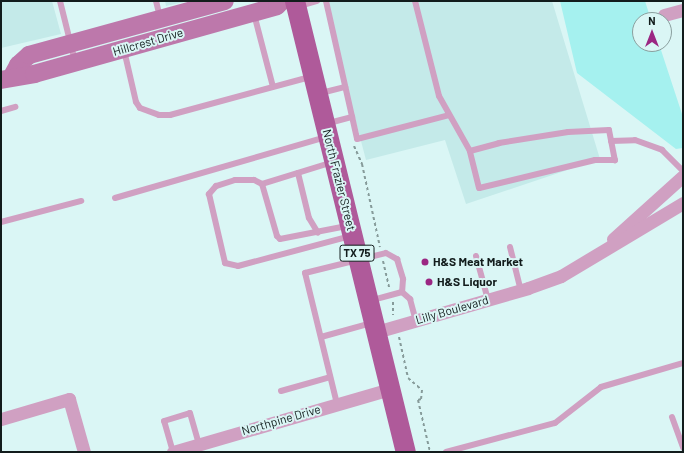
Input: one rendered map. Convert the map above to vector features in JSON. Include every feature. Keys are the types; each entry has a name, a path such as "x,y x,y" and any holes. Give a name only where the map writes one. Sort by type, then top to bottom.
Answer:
{"main road":[{"name":"North Frazier Street","path":"291,3 316,85 406,452"}],"street":[{"name":"Hillcrest Drive","path":"7,78 29,55 70,42 218,2"},
{"name":"Hillcrest Drive","path":"7,78 34,74 253,12 291,3"},
{"path":"672,13 683,10"},
{"name":"Lilly Boulevard","path":"592,258 683,176"},
{"name":"Lilly Boulevard","path":"375,327 396,326 416,321 521,291 561,276 683,203"},
{"name":"Northpine Drive","path":"173,452 390,389"},
{"path":"1,419 69,399 84,452"}],"lane":[{"path":"60,1 75,62"},
{"path":"156,1 160,18"},
{"path":"291,3 316,1"},
{"path":"326,1 357,139 449,115"},
{"path":"415,1 439,96 470,151 479,188 595,160 615,160 609,130 568,132 499,143 470,151"},
{"path":"253,12 273,87"},
{"path":"124,49 136,102 140,108 159,115 170,115 273,87 316,85 345,87"},
{"path":"1,111 15,107"},
{"path":"115,198 327,130 352,117"},
{"path":"612,141 635,140 662,150 683,171"},
{"path":"334,162 262,184 254,180 235,180 216,186 209,194 225,263 238,266 351,230"},
{"path":"298,173 308,218 318,233"},
{"path":"262,184 277,236 289,239 318,233 351,230"},
{"path":"1,222 81,201"},
{"path":"510,247 521,291"},
{"path":"337,404 305,273 386,253 397,259 403,279 402,292"},
{"path":"476,256 488,300"},
{"path":"368,301 402,292"},
{"path":"402,292 410,299 416,321"},
{"path":"321,337 375,327"},
{"path":"446,452 555,423 601,386 683,363"},
{"path":"281,391 330,377"},
{"path":"173,452 164,421 190,413 200,444"},
{"path":"672,417 683,448"}],"path":[{"path":"353,143 362,164 408,378 422,390 421,399 418,400 430,452"}],"shaded area":[{"path":"1,1 52,1 61,34 1,48"},
{"path":"165,1 188,1 166,6"},
{"path":"324,1 552,1 600,159 466,204 445,140 366,160"},
{"path":"560,1 645,1 648,12 632,12 632,52 662,52 683,117 683,148 676,149 577,73"}],"place":[{"name":"H&S Meat Market","path":"425,262"},
{"name":"H&S Liquor","path":"429,282"}]}
